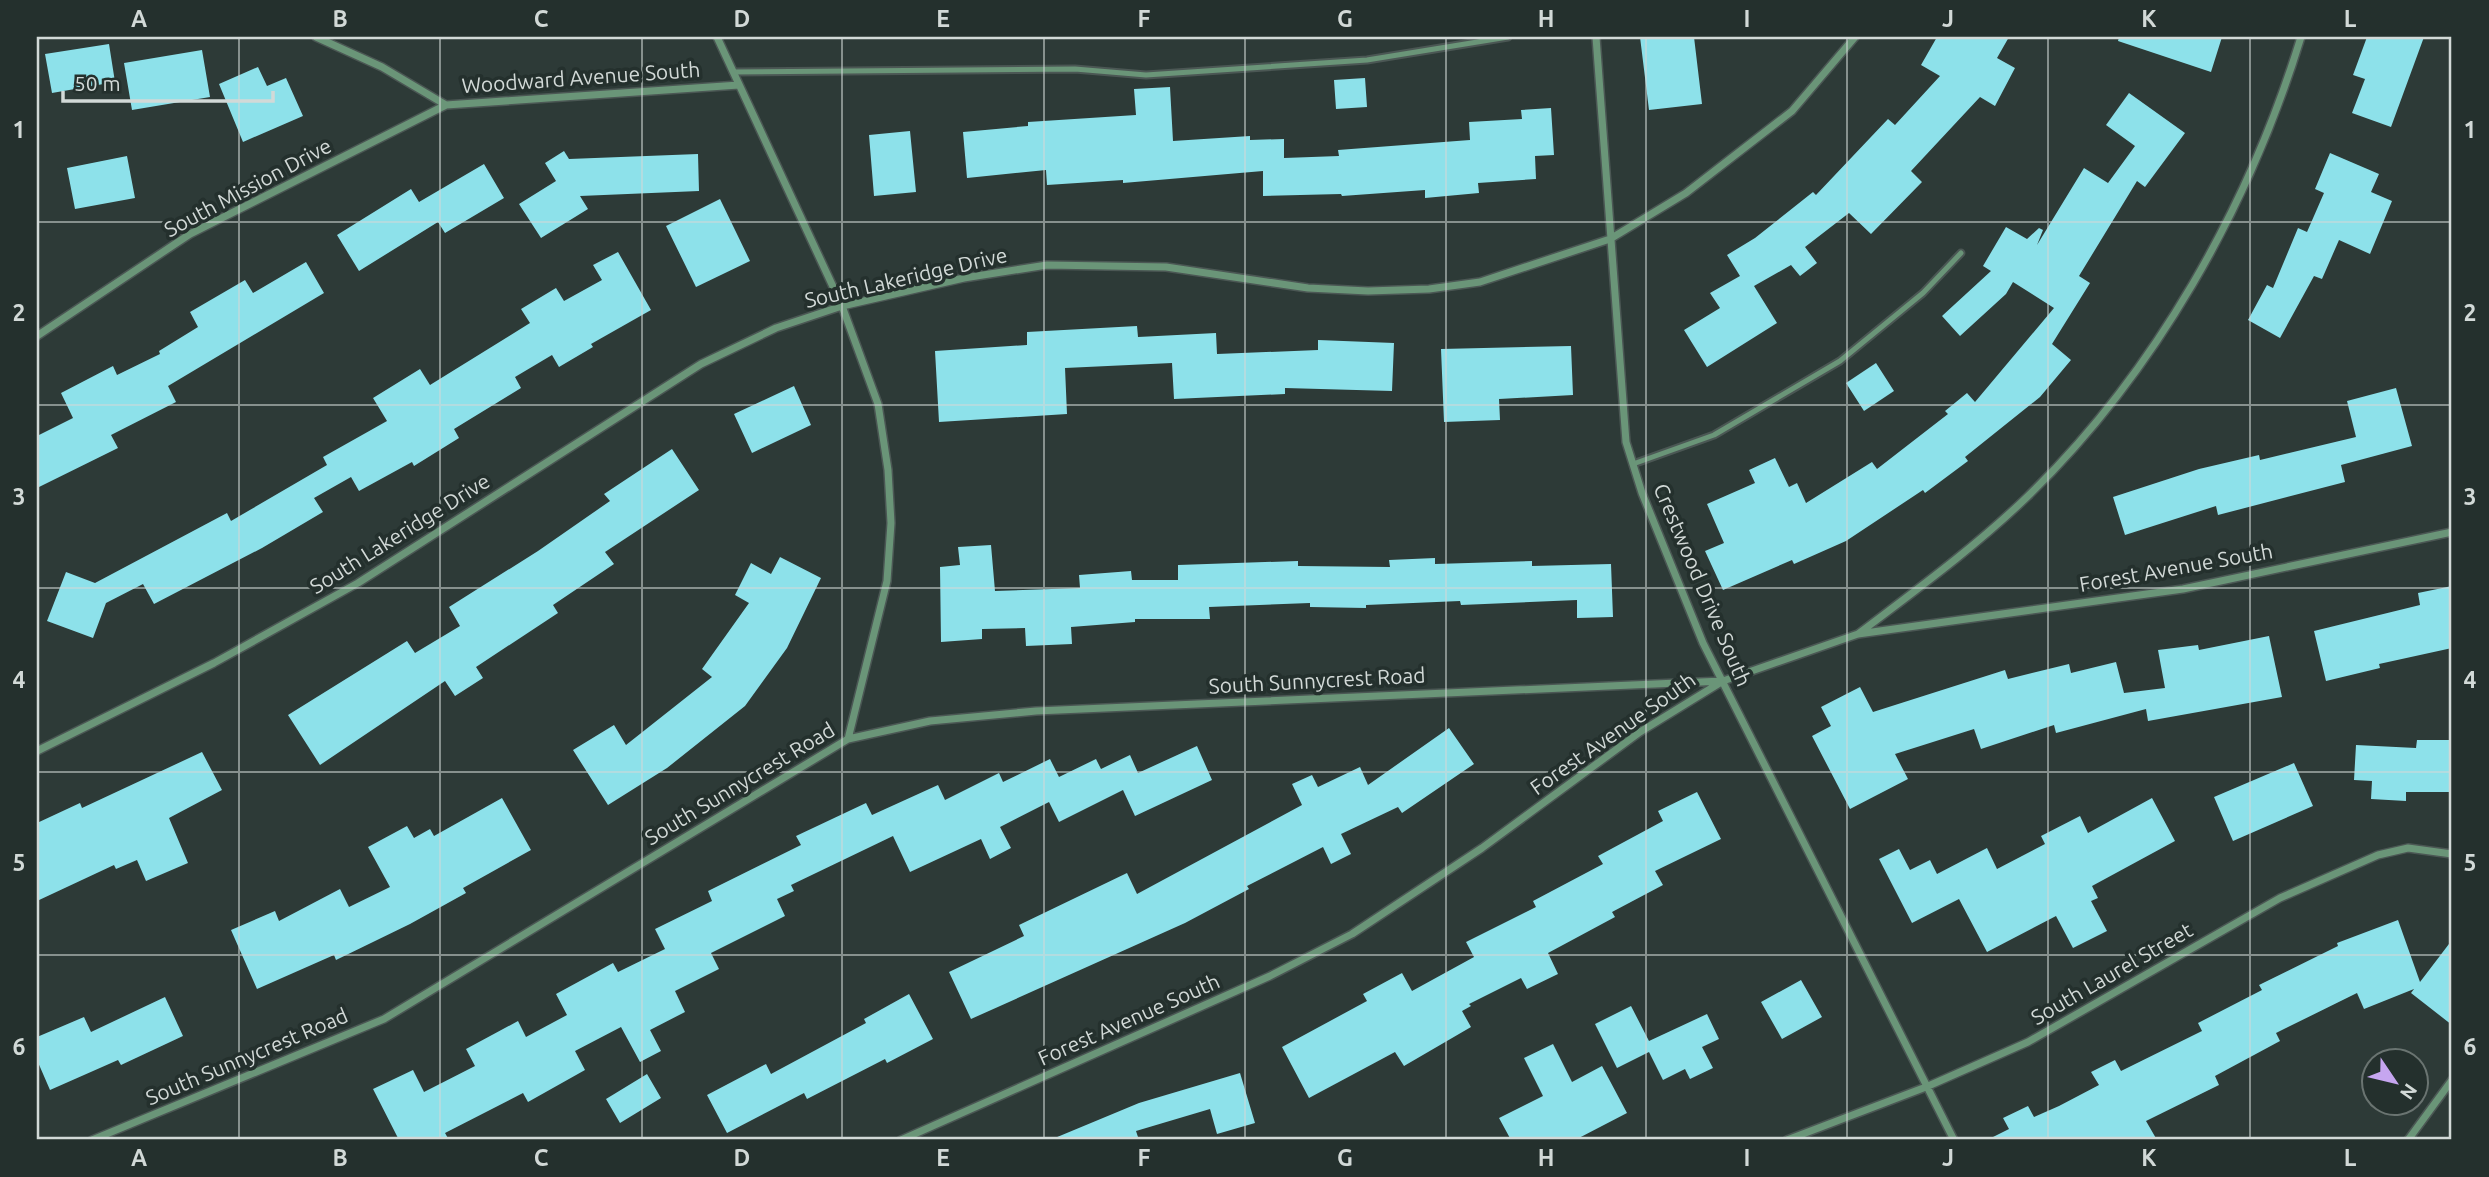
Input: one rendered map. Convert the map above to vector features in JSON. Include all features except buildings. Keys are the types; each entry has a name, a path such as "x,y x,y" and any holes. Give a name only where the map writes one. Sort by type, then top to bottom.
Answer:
{"street":[{"name":"Woodward Avenue South","path":"316,37 382,68 446,105 739,85"},
{"path":"717,37 842,306 878,404 888,470 891,523 887,581 848,739"},
{"name":"Crestwood Drive South","path":"1596,37 1626,442 1633,464 1703,643 1954,1140"},
{"name":"South Lakeridge Drive","path":"37,751 214,663 358,583 701,364 776,328 842,306 964,278 1047,265 1166,267 1308,288 1368,291 1429,289 1480,282 1610,239 1686,193 1792,111 1855,37"},
{"path":"1857,634 1948,566 2028,496 2085,435 2130,377 2170,320 2209,253 2250,171 2301,37"},
{"name":"South Mission Drive","path":"37,336 190,234 446,105"},
{"name":"Forest Avenue South","path":"901,1140 1270,976 1352,934 1482,848 1640,732 1723,681 1857,634 2183,589 2452,532"},
{"name":"South Sunnycrest Road","path":"93,1140 384,1019 848,739 930,721 1036,711 1723,681"},
{"name":"South Laurel Street","path":"1787,1140 1926,1087 2028,1042 2280,898 2378,855 2408,848 2452,854"},
{"path":"2408,1140 2452,1080"}],"lane":[{"path":"733,72 1075,69 1146,75 1367,60 1508,37"},
{"path":"1633,464 1713,435 1840,361 1923,293 1961,253"}]}
